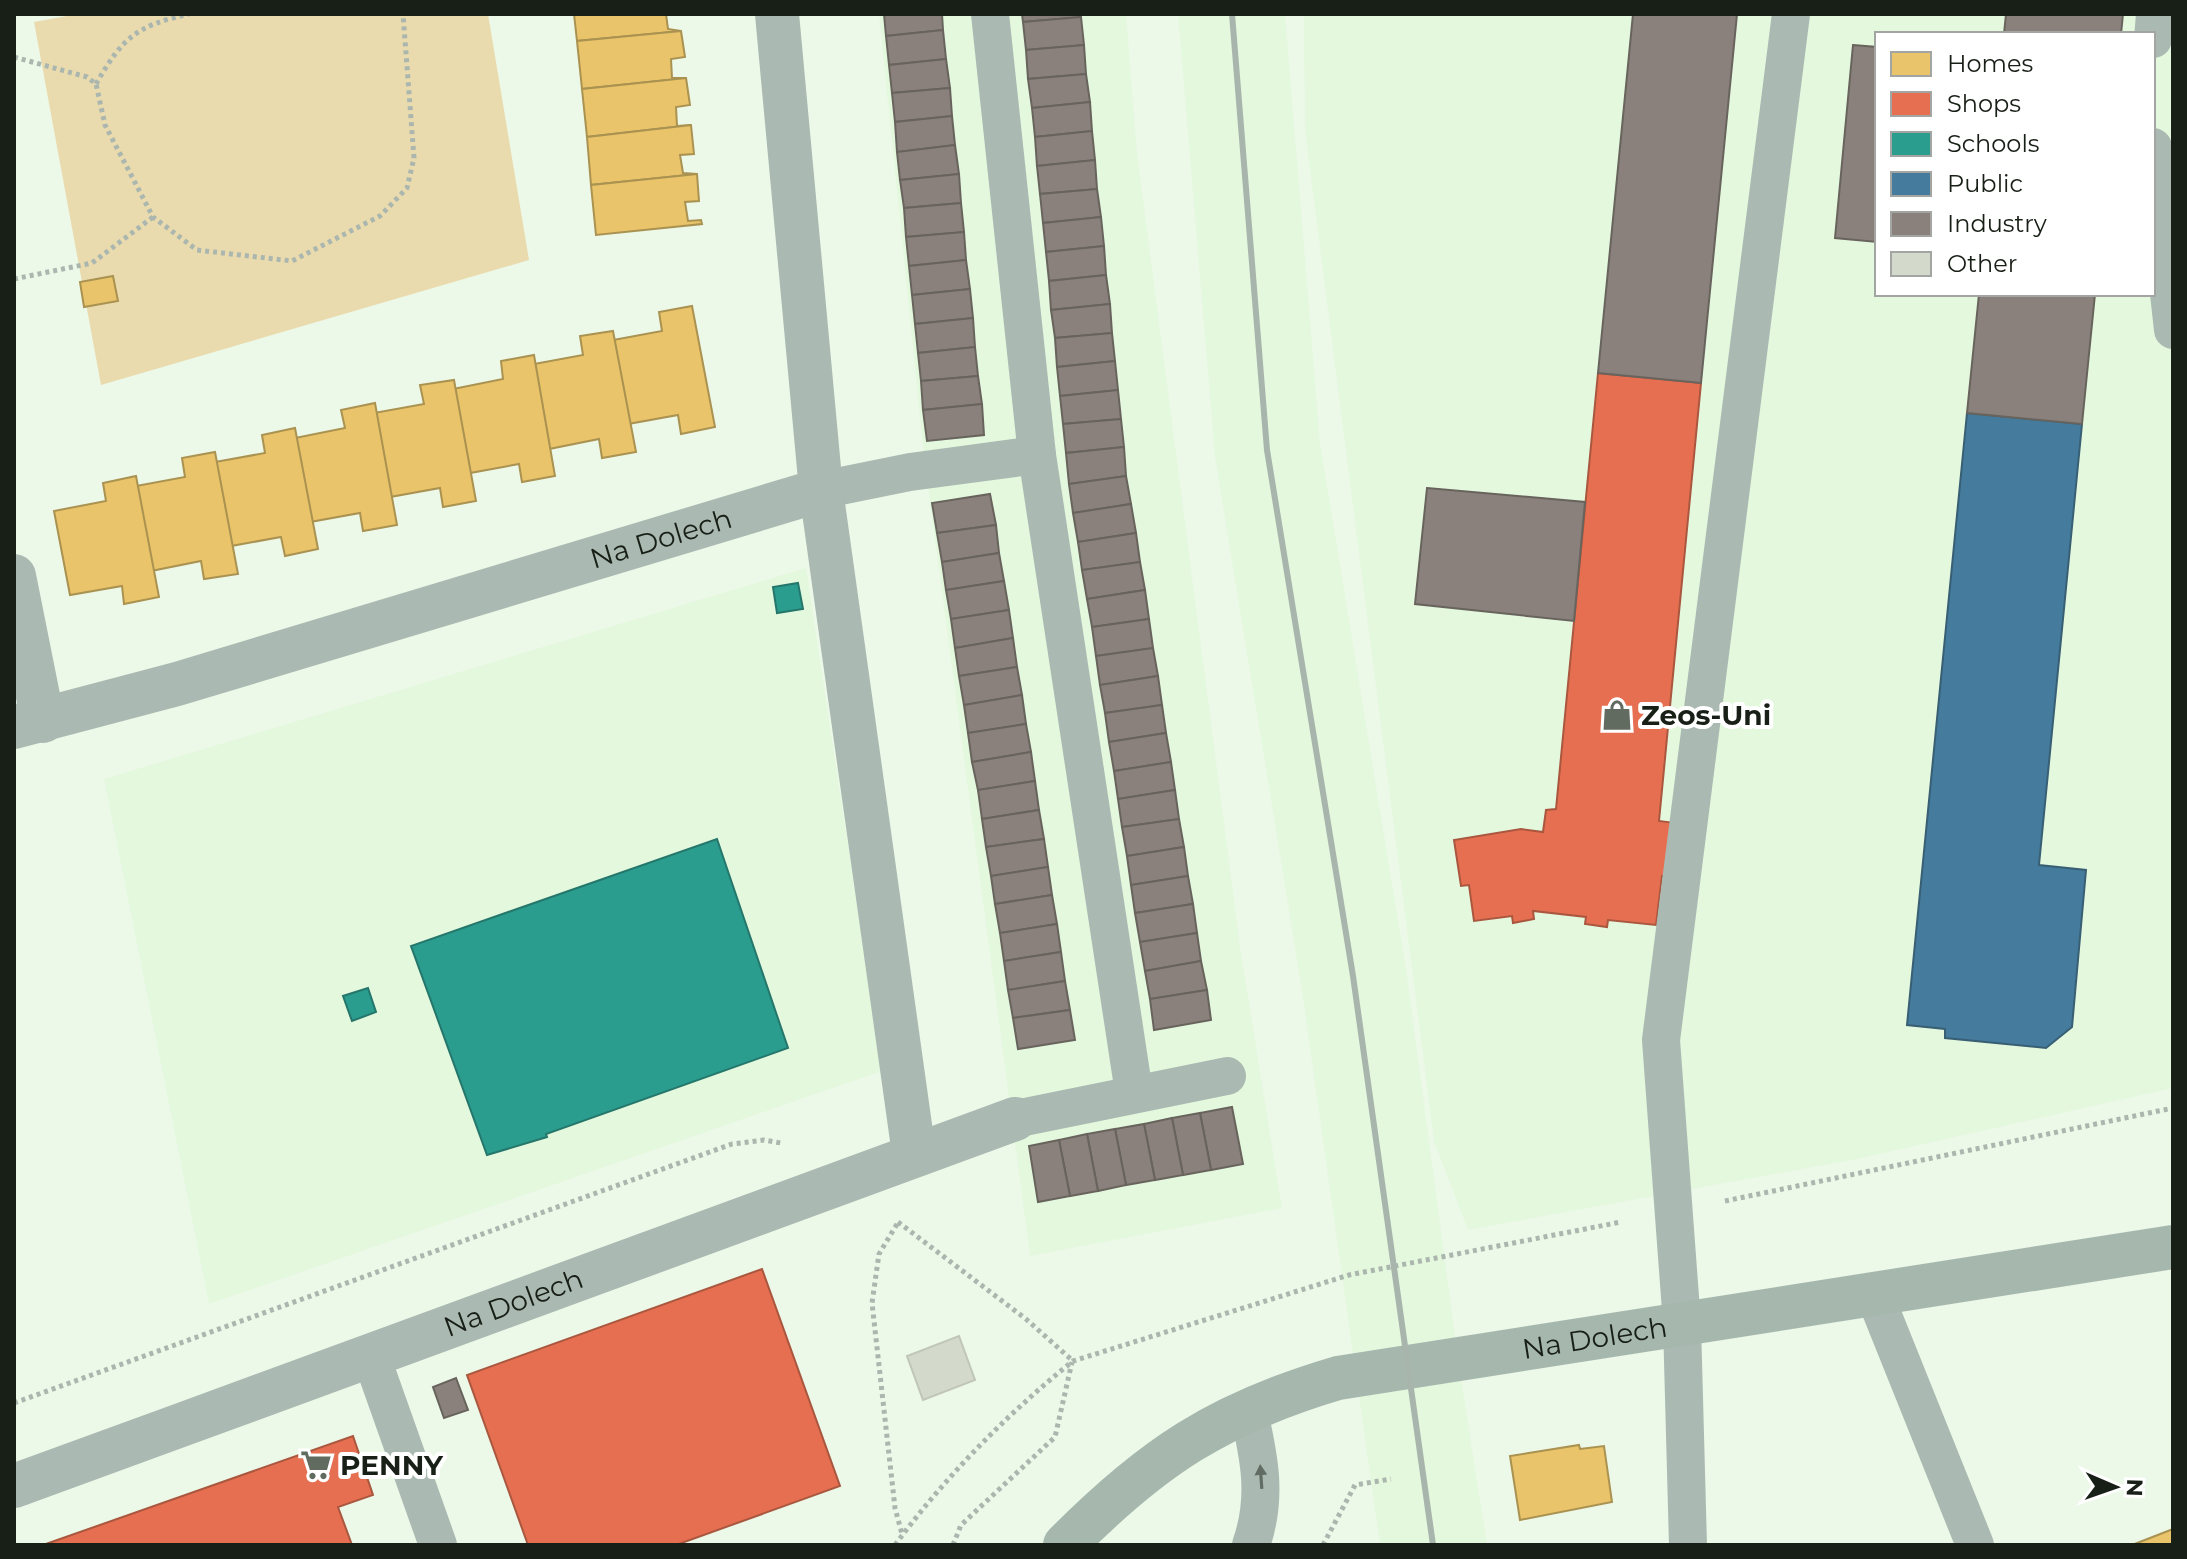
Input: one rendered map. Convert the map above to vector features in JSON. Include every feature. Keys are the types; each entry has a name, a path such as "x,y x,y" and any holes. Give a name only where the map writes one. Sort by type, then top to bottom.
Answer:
{"main road":[{"name":"Na Dolech","path":"1065,1545 1117,1492 1203,1430 1248,1408 1338,1378 2173,1247"}],"street":[{"path":"777,14 821,490 914,1154"},
{"name":"Na Dolech","path":"14,576 28,724 177,684 821,490"},
{"name":"Na Dolech","path":"14,1486 1015,1119"}],"lane":[{"path":"990,14 1037,455 1134,1093"},
{"path":"1688,1545 1682,1324 1661,1040 1791,14"},
{"path":"2155,165 2173,330"},
{"path":"821,490 910,472 1037,455"},
{"path":"1015,1119 1227,1076"},
{"path":"1875,1296 1975,1545"},
{"path":"371,1356 438,1545"},
{"path":"1248,1408 1263,1479 1262,1506 1251,1545"}],"path":[{"path":"96,84 118,47 153,22 189,14"},
{"path":"14,57 87,77 96,84 105,125 153,217 197,250 292,261 380,216 407,188 414,158 403,14"},
{"path":"14,279 92,263 153,217"},
{"path":"898,1222 879,1254 872,1303 895,1508 902,1535"},
{"path":"895,1545 963,1464 1037,1389 1073,1361 1055,1437 961,1525 953,1545"},
{"path":"1323,1545 1355,1485 1391,1479"}],"shaded area":[{"path":"78,14 488,14 529,260 101,385 34,22"},
{"path":"879,14 1126,14 1137,153 1241,954 1282,1208 1030,1256 924,456"},
{"path":"1178,14 1285,14 1320,443 1406,969 1458,1359 1487,1545 1380,1545 1301,984 1215,457"},
{"path":"1304,14 2173,14 2173,1088 1857,1159 1468,1230 1434,1141 1305,130"},
{"path":"806,568 882,1071 209,1304 104,779"}],"building: Homes":[{"path":"574,14 666,14 668,29 681,31 577,41"},
{"path":"681,31 685,57 671,59 672,78 686,78 582,89 577,41"},
{"path":"686,78 690,105 676,107 677,126 691,125 587,137 582,89"},
{"path":"691,125 694,154 680,155 683,173 697,174 591,185 587,137"},
{"path":"697,174 699,201 685,202 688,221 701,220 702,224 596,235 591,185"},
{"path":"113,276 118,301 84,307 80,282"},
{"path":"692,306 715,427 681,434 678,415 628,424 613,340 662,331 659,312"},
{"path":"613,331 636,452 602,458 599,439 549,449 534,364 583,355 580,336"},
{"path":"534,355 555,476 522,482 519,464 470,473 453,389 503,379 501,361"},
{"path":"454,380 476,501 443,507 440,488 390,497 374,413 424,404 420,385"},
{"path":"375,403 397,525 363,531 360,513 310,522 295,438 345,428 341,410"},
{"path":"295,428 318,549 285,556 281,537 231,546 215,462 265,453 262,435"},
{"path":"215,452 238,574 204,579 201,561 151,571 136,486 185,477 182,458"},
{"path":"136,476 159,597 124,604 122,586 70,595 54,511 106,501 103,483"},
{"path":"1579,1445 1580,1449 1604,1446 1612,1502 1520,1520 1510,1456"},
{"path":"2173,1529 2173,1545 2132,1545"}],"building: Shops":[{"name":"Zeos-Uni","path":"1598,373 1701,383 1659,821 1675,823 1669,877 1662,876 1656,925 1608,920 1607,927 1585,924 1586,917 1533,911 1534,919 1513,923 1512,916 1474,921 1469,885 1461,886 1454,840 1521,829 1543,832 1546,810 1556,809"},
{"path":"762,1269 840,1486 676,1545 528,1545 467,1375"},
{"name":"PENNY","path":"353,1436 373,1495 338,1507 352,1545 43,1545"}],"building: Schools":[{"path":"798,583 803,609 777,613 773,587"},
{"path":"717,839 788,1048 546,1134 547,1137 487,1155 411,946"},
{"path":"368,988 376,1012 352,1021 343,996"}],"building: Public":[{"path":"1967,413 2082,424 2039,865 2086,870 2072,1027 2046,1048 1945,1038 1945,1029 1907,1025"}],"building: Industry":[{"path":"884,14 942,14 943,30 886,36"},
{"path":"1022,14 1081,14 1081,17 1023,22"},
{"path":"1633,14 1737,14 1701,383 1598,373"},
{"path":"2006,14 2123,14 2121,32 2004,32"},
{"path":"1081,17 1084,45 1026,50 1023,22"},
{"path":"943,30 946,59 889,65 886,36"},
{"path":"1084,45 1086,74 1028,79 1026,50"},
{"path":"1853,45 1875,47 1875,242 1835,238"},
{"path":"946,59 950,88 892,93 889,65"},
{"path":"1086,74 1090,102 1032,108 1028,79"},
{"path":"950,88 952,116 895,122 892,93"},
{"path":"1090,102 1092,131 1035,137 1032,108"},
{"path":"952,116 955,145 897,152 895,122"},
{"path":"1092,131 1095,160 1037,166 1035,137"},
{"path":"955,145 959,174 900,180 897,152"},
{"path":"1095,160 1097,189 1040,194 1037,166"},
{"path":"959,174 961,203 904,208 900,180"},
{"path":"1097,189 1101,217 1043,223 1040,194"},
{"path":"961,203 964,232 906,237 904,208"},
{"path":"1101,217 1104,246 1046,252 1043,223"},
{"path":"964,232 966,260 909,266 906,237"},
{"path":"1104,246 1106,275 1049,281 1046,252"},
{"path":"966,260 970,289 912,295 909,266"},
{"path":"1106,275 1110,304 1051,310 1049,281"},
{"path":"970,289 973,318 915,324 912,295"},
{"path":"1979,296 2095,296 2082,424 1967,413"},
{"path":"1110,304 1112,333 1055,338 1051,310"},
{"path":"973,318 975,347 918,353 915,324"},
{"path":"1112,333 1115,361 1057,367 1055,338"},
{"path":"975,347 978,376 921,381 918,353"},
{"path":"1115,361 1118,390 1060,396 1057,367"},
{"path":"978,376 982,404 923,410 921,381"},
{"path":"1118,390 1121,419 1063,424 1060,396"},
{"path":"982,404 984,435 927,441 923,410"},
{"path":"1121,419 1124,447 1066,453 1063,424"},
{"path":"1124,447 1126,476 1069,484 1066,453"},
{"path":"1126,476 1131,504 1073,513 1069,484"},
{"path":"1427,488 1585,502 1574,621 1415,604"},
{"path":"990,494 996,525 937,533 932,503"},
{"path":"1131,504 1136,533 1078,542 1073,513"},
{"path":"996,525 999,553 942,562 937,533"},
{"path":"1136,533 1140,562 1082,570 1078,542"},
{"path":"999,553 1004,581 946,590 942,562"},
{"path":"1140,562 1145,590 1087,599 1082,570"},
{"path":"1004,581 1009,610 951,619 946,590"},
{"path":"1145,590 1149,619 1092,627 1087,599"},
{"path":"1009,610 1013,638 955,648 951,619"},
{"path":"1149,619 1153,648 1096,656 1092,627"},
{"path":"1013,638 1017,667 959,676 955,648"},
{"path":"1153,648 1158,676 1100,685 1096,656"},
{"path":"1017,667 1022,695 964,705 959,676"},
{"path":"1158,676 1162,705 1105,713 1100,685"},
{"path":"1022,695 1026,724 968,733 964,705"},
{"path":"1162,705 1166,733 1109,742 1105,713"},
{"path":"1026,724 1031,752 972,762 968,733"},
{"path":"1166,733 1171,762 1114,771 1109,742"},
{"path":"1031,752 1035,781 978,790 972,762"},
{"path":"1171,762 1175,790 1118,799 1114,771"},
{"path":"1035,781 1039,810 982,819 978,790"},
{"path":"1175,790 1179,819 1122,827 1118,799"},
{"path":"1039,810 1044,839 986,847 982,819"},
{"path":"1179,819 1184,847 1127,856 1122,827"},
{"path":"1044,839 1048,867 991,876 986,847"},
{"path":"1184,847 1188,876 1131,885 1127,856"},
{"path":"1048,867 1052,895 995,904 991,876"},
{"path":"1188,876 1193,904 1135,913 1131,885"},
{"path":"1052,895 1057,924 1000,933 995,904"},
{"path":"1193,904 1197,933 1140,942 1135,913"},
{"path":"1057,924 1061,952 1004,961 1000,933"},
{"path":"1197,933 1201,961 1145,971 1140,942"},
{"path":"1061,952 1065,981 1008,990 1004,961"},
{"path":"1201,961 1207,990 1150,999 1145,971"},
{"path":"1065,981 1070,1010 1013,1018 1008,990"},
{"path":"1207,990 1211,1020 1154,1030 1150,999"},
{"path":"1070,1010 1075,1040 1018,1049 1013,1018"},
{"path":"1232,1107 1243,1164 1211,1170 1200,1113"},
{"path":"1200,1113 1211,1170 1183,1175 1172,1118"},
{"path":"1172,1118 1183,1175 1155,1180 1144,1124"},
{"path":"1144,1124 1155,1180 1126,1185 1115,1129"},
{"path":"1115,1129 1126,1185 1098,1191 1087,1134"},
{"path":"1087,1134 1098,1191 1070,1196 1059,1140"},
{"path":"1059,1140 1070,1196 1038,1202 1029,1146"},
{"path":"456,1378 468,1410 444,1418 433,1387"}],"building: Other":[{"path":"959,1336 975,1380 923,1400 907,1356"}],"railway":[{"path":"1232,14 1267,450 1353,976 1433,1545"}],"place":[{"name":"Zeos-Uni","path":"1617,715"},
{"name":"PENNY","path":"316,1465"}]}
